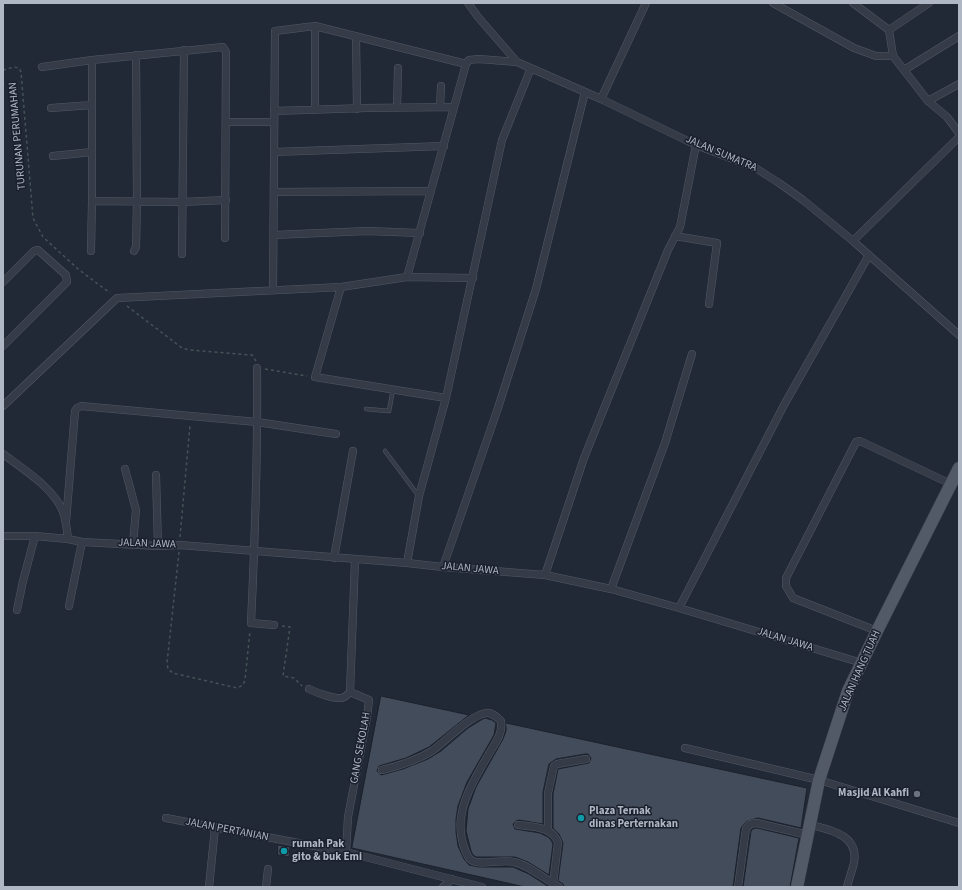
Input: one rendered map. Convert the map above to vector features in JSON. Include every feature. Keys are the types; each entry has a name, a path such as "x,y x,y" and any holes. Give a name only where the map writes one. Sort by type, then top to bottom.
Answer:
{"main road":[{"name":"JALAN HANG TUAH","path":"797,887 819,780 848,691 959,468"}],"street":[{"name":"JALAN SUMATRA","path":"468,3 478,17 517,62 601,99 696,145 761,171 803,200 853,241 959,335"},
{"path":"601,99 646,3"},
{"path":"773,3 854,48 876,56 893,56"},
{"path":"853,3 889,30 893,56 928,101 947,117 959,133"},
{"path":"889,30 929,3"},
{"path":"273,290 275,31 315,26 466,64"},
{"path":"315,26 315,110"},
{"path":"356,36 358,109"},
{"path":"904,70 959,36"},
{"path":"42,67 136,55 223,47 226,50 226,238"},
{"path":"182,254 184,50"},
{"path":"134,251 136,247 137,202 136,55"},
{"path":"407,277 466,64 469,60 479,59 517,62"},
{"path":"91,251 92,60"},
{"path":"397,108 398,68"},
{"path":"407,563 419,496 446,398 502,140 531,68"},
{"path":"928,101 959,84"},
{"path":"440,86 440,108"},
{"path":"444,567 536,289 585,92"},
{"path":"51,108 92,105"},
{"path":"274,111 454,107"},
{"path":"226,122 274,122"},
{"path":"853,241 959,136"},
{"path":"545,576 584,458 623,360 680,227 696,145"},
{"path":"274,152 444,146"},
{"path":"52,156 92,152"},
{"path":"274,192 431,191"},
{"path":"92,201 182,202 226,200"},
{"path":"274,235 367,232 420,233"},
{"path":"675,236 717,243 709,304"},
{"path":"3,282 34,251 38,250 66,275 67,280 67,282 3,346"},
{"path":"679,608 780,412 869,255"},
{"path":"3,406 117,298 341,287 407,277 472,278"},
{"path":"341,287 315,377 446,398"},
{"path":"611,589 664,443 692,354"},
{"path":"257,368 254,551 250,623 274,625"},
{"path":"68,539 66,522 75,411 81,406 257,422 336,434"},
{"path":"877,631 793,598 786,586 786,578 856,442 860,441 951,484"},
{"path":"334,558 353,451"},
{"path":"3,454 56,498 66,522"},
{"path":"125,469 136,510 133,544"},
{"path":"156,476 158,546"},
{"name":"JALAN JAWA","path":"3,536 35,536 68,539 82,542 158,546 180,545 407,563 545,576 611,589 862,663"},
{"path":"17,610 35,536"},
{"path":"70,606 82,542"},
{"path":"309,690 341,698 348,695 350,692 356,560"},
{"name":"GANG SEKOLAH","path":"346,852 348,817 369,700 350,692"},
{"path":"382,770 402,765 428,752 460,728 484,713 490,713 496,716 501,722 500,734 470,787 464,801 461,831 466,854 470,859 476,862 504,861 521,864 556,886"},
{"path":"685,748 819,780 959,823"},
{"path":"548,829 548,793 554,766 557,764 586,759"},
{"name":"JALAN PERTANIAN","path":"166,818 346,852 482,887"},
{"path":"738,887 746,829 750,824 757,823 836,832 850,842 854,850 854,862 847,887"},
{"path":"518,824 548,829 557,838 556,886"},
{"path":"209,887 215,828"},
{"path":"266,887 268,869"},
{"path":"443,887 452,879"}],"lane":[{"path":"366,409 389,411 393,389"},
{"path":"386,451 419,496"}],"path":[{"name":"TURUNAN PERUMAHAN","path":"3,70 14,67 19,68 20,72 33,218 43,237 78,269 117,298"},
{"path":"117,298 182,348 252,356 257,363 257,368 315,377"},
{"path":"190,416 180,545 167,663 168,669 173,673 237,688 243,685 245,680 250,623"},
{"path":"274,625 290,627 284,676 294,678 309,690"}],"building":[{"path":"381,696 469,715 429,747 406,758 379,766 377,771 381,775 403,769 428,759 441,751 468,728 485,718 496,723 494,735 467,782 458,806 456,832 458,846 464,859 469,865 479,867 513,867 529,874 549,887 525,887 352,848"},
{"path":"506,723 807,788 801,828 758,818 747,821 741,828 733,887 564,887 563,884 558,881 563,843 559,834 553,828 553,794 558,769 589,763 591,758 588,754 585,754 556,759 549,764 543,792 543,824 519,820 513,824 515,829 540,833 551,840 553,844 549,875 528,862 515,857 476,857 471,851 466,831 468,809 476,787 503,739 506,731"},
{"path":"757,828 799,838 790,887 743,887 751,831"},
{"name":"rumah Pak gito & buk Emi","path":"278,845 290,847 289,857 278,855"}],"place":[{"name":"Masjid Al Kahfi","path":"917,794"},
{"name":"Plaza Ternak dinas Perternakan","path":"581,818"},
{"name":"rumah Pak gito & buk Emi","path":"284,851"}]}
